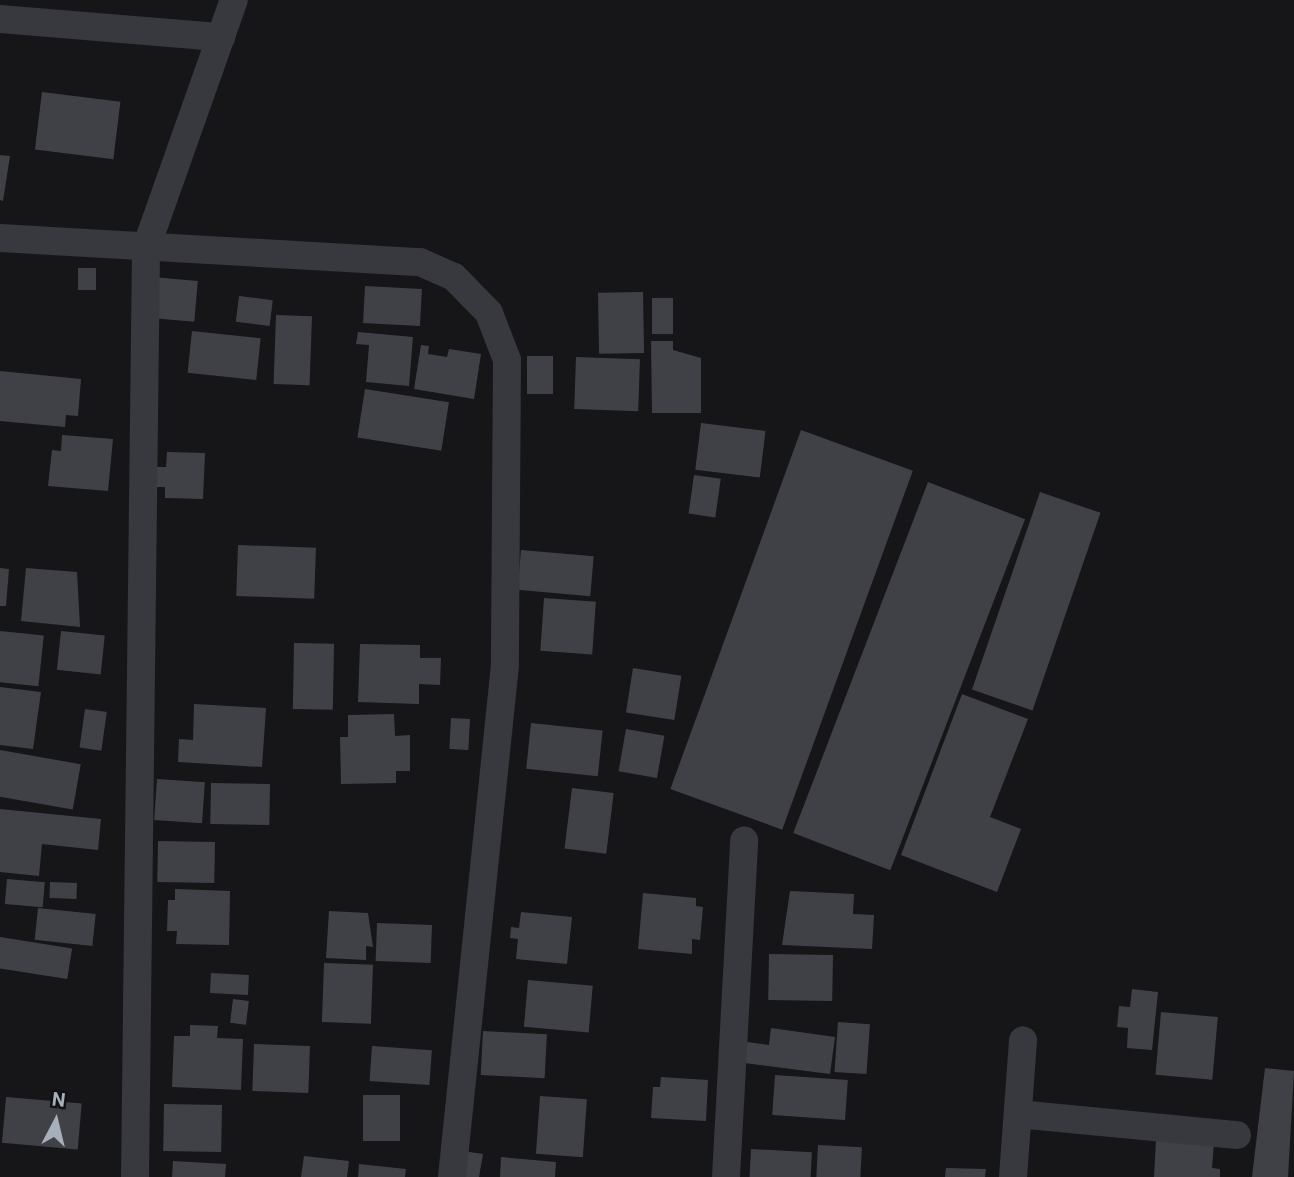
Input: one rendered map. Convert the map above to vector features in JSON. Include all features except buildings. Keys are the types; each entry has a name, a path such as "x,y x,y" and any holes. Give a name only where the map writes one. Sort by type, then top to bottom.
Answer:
{"street":[{"path":"135,1177 146,248 234,0"},
{"path":"0,19 221,37"},
{"path":"0,238 420,262 454,277 488,313 507,360 505,665 452,1177"},
{"path":"726,1177 744,840"},
{"path":"1013,1177 1023,1040"},
{"path":"1018,1114 1237,1135"}]}
